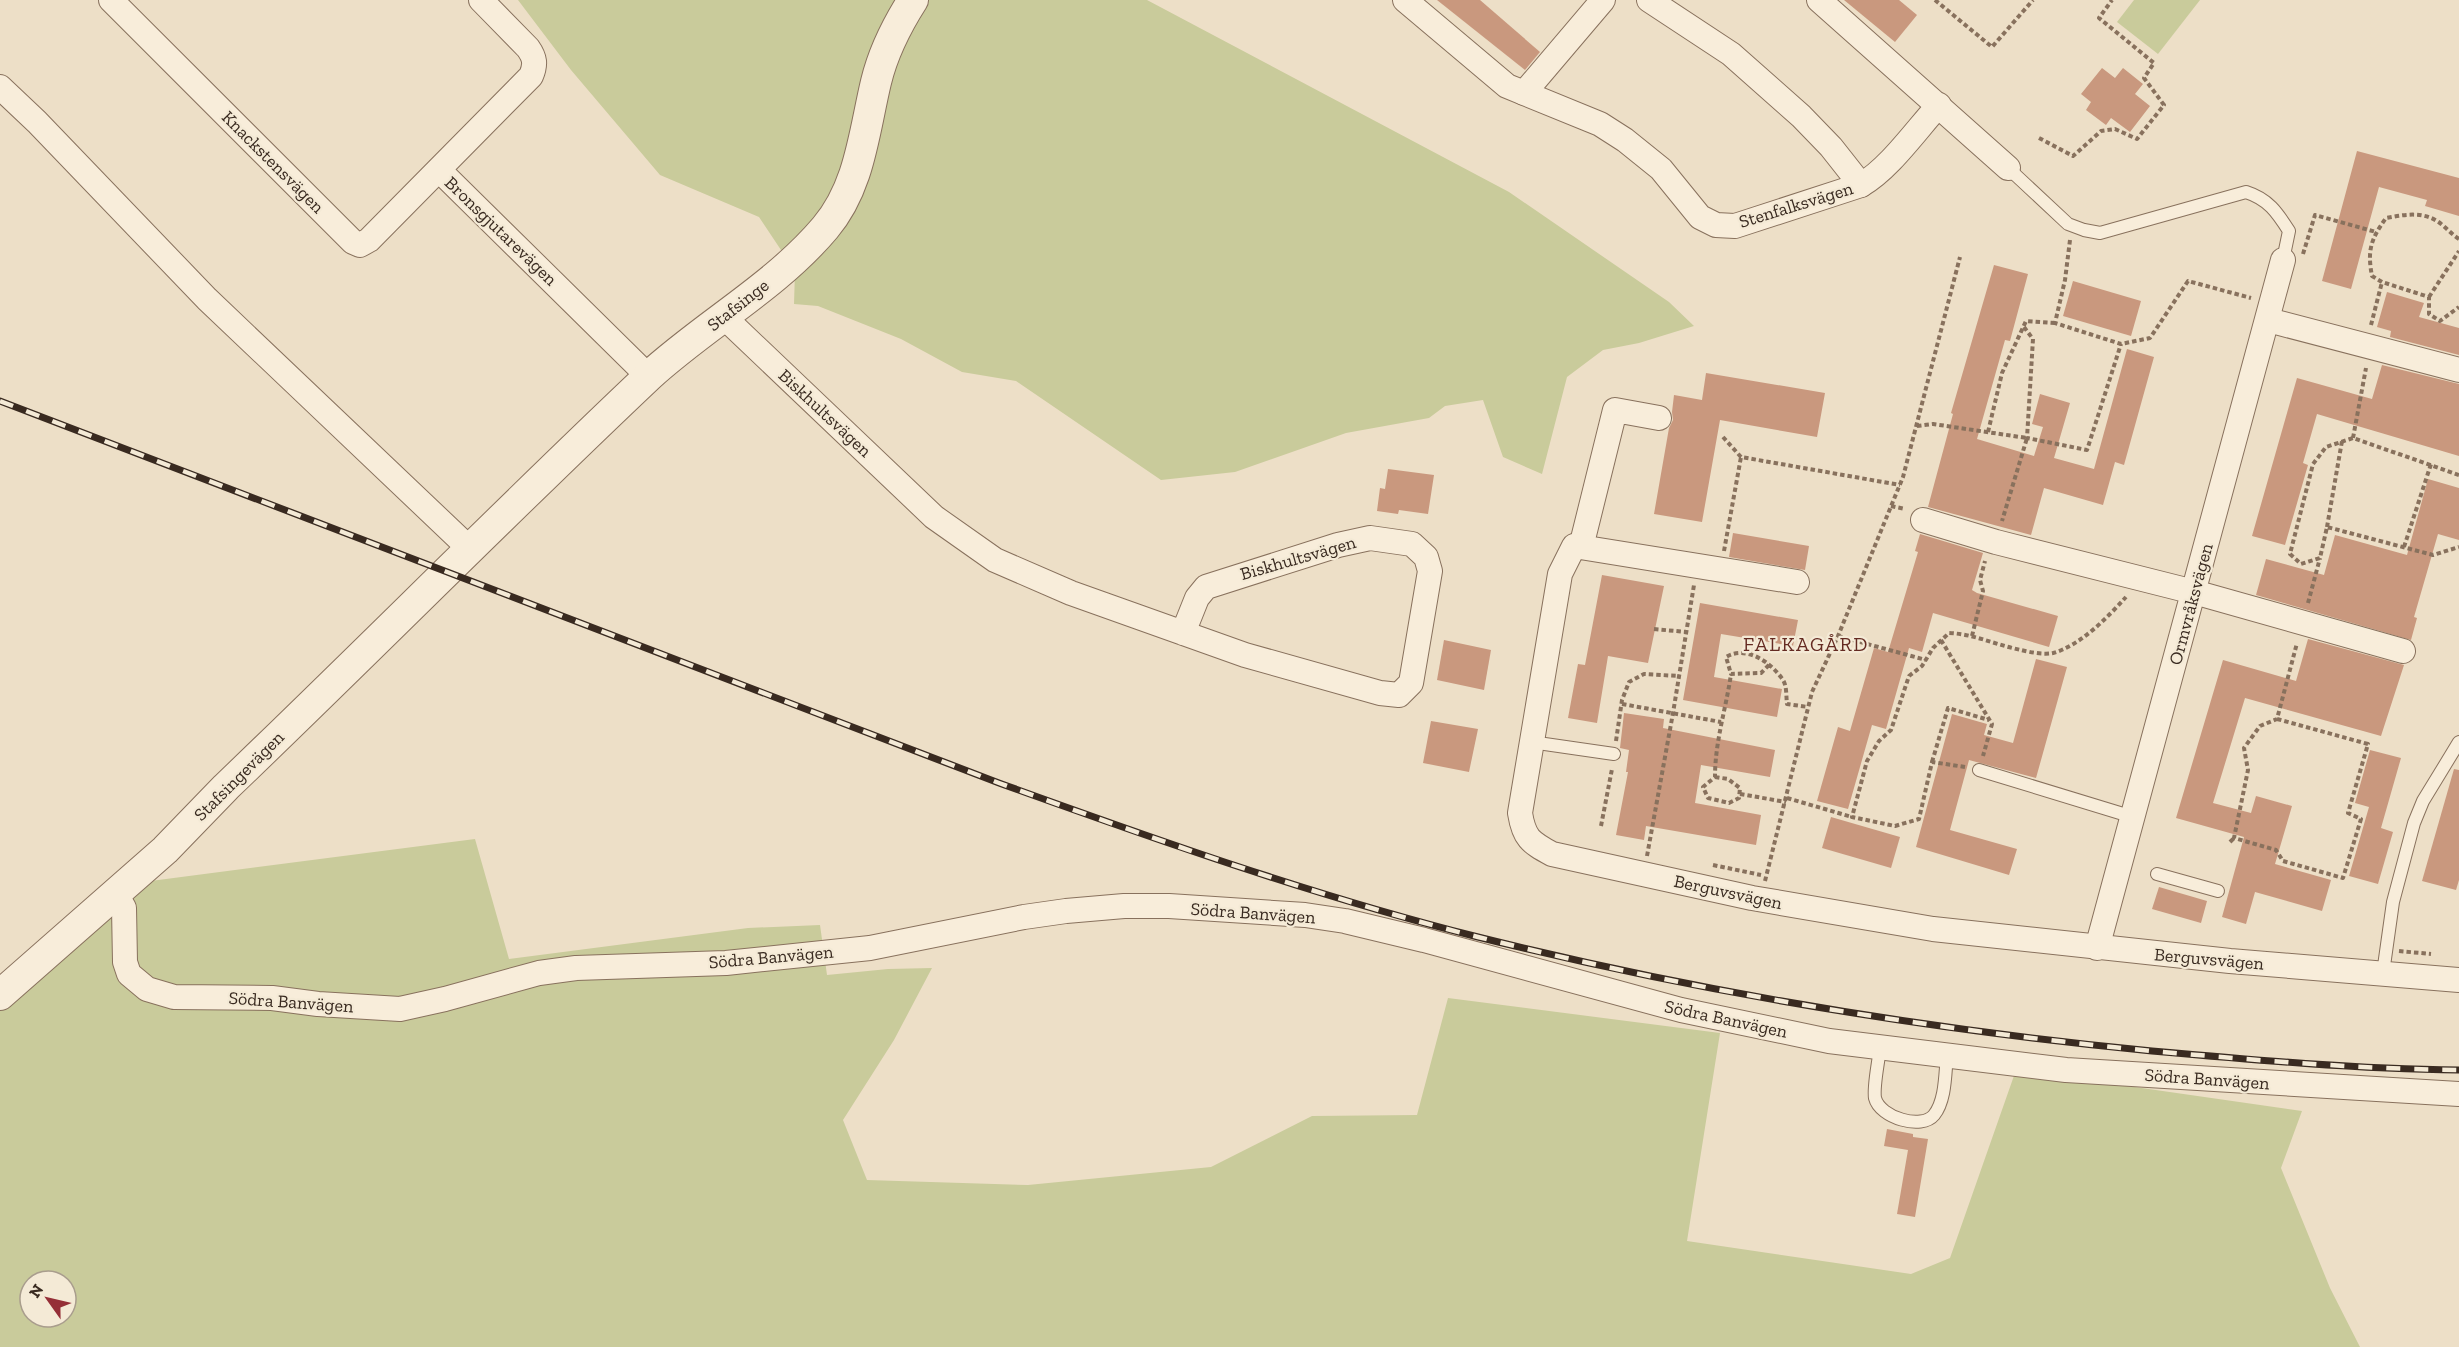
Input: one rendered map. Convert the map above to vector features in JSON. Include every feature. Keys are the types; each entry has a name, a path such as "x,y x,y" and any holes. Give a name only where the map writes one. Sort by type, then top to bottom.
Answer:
{"street":[{"name":"Knackstensvägen","path":"111,0 353,242 360,244 369,240 439,170"},
{"name":"Bronsgjutarevägen","path":"482,0 528,48 534,57 535,67 523,86 439,170 649,377"},
{"name":"Stafsinge","path":"471,550 649,377 758,291 827,226 851,185 864,144 876,80 895,27 913,0"},
{"name":"Stenfalksvägen","path":"1406,0 1507,86 1600,124 1625,140 1661,169 1700,217 1716,225 1735,226 1861,185 1872,179 1886,165 1939,105"},
{"path":"1524,93 1603,0"},
{"name":"Stenfalksvägen","path":"1649,0 1731,54 1801,116 1831,147 1861,185"},
{"path":"1819,0 2008,168"},
{"path":"0,87 45,130 207,299 471,550"},
{"name":"Ormvråksvägen","path":"2097,948 2270,312 2293,259"},
{"path":"2270,312 2365,345 2459,370"},
{"name":"Biskhultsvägen","path":"724,317 934,517 966,541 995,560 1030,577 1183,633 1256,658 1380,693 1399,695 1411,683 1430,571 1426,557 1412,544 1370,538 1338,544 1206,587 1197,598 1183,633"},
{"path":"1659,418 1615,410 1581,547 1797,582"},
{"path":"1923,520 1993,541 2194,592 2403,651"},
{"name":"Berguvsvägen","path":"1581,547 1574,546 1560,574 1520,813 1523,832 1532,843 1552,854 1645,862 1933,929 2097,948 2385,961 2459,980"},
{"name":"Stafsingevägen","path":"0,995 165,850 226,787 471,550"},
{"name":"Södra Banvägen","path":"116,894 124,908 125,962 129,974 147,989 174,997 272,998 318,1004 400,1009 539,973 576,968 737,962 870,948 1066,911 1124,906 1169,906 1305,915 1345,921 1424,940 1681,1010 1829,1041 2066,1070 2459,1094"}],"lane":[{"path":"2008,168 2072,226 2100,233 2246,192 2258,195 2270,203 2289,231 2293,259"},
{"path":"1532,742 1614,754"},
{"path":"2385,961 2393,902 2414,823 2423,801 2459,742"},
{"path":"1979,770 2133,817"},
{"path":"2157,874 2218,891"},
{"path":"1880,1047 1875,1098 1881,1110 1890,1116 1905,1120 1928,1120 1934,1115 1940,1103 1947,1056"}],"path":[{"path":"1935,0 1992,47 2033,0"},
{"path":"2039,138 2073,156 2101,131 2115,129 2138,139 2164,105 2144,78 2154,63 2099,18 2112,0"},
{"path":"2428,297 2382,282 2372,276 2368,256 2376,232 2386,218 2417,214 2437,220 2448,232 2459,239"},
{"path":"2293,259 2314,215 2376,232"},
{"path":"2055,323 2065,280 2072,226"},
{"path":"2459,251 2428,297 2429,314 2440,321 2459,307"},
{"path":"1763,888 1812,692 1838,636 1900,485 1960,258"},
{"path":"1988,432 2002,373 2026,321 2055,323 2121,344 2150,338 2188,281 2270,312"},
{"path":"2353,438 2366,375 2365,345 2382,282"},
{"path":"1972,636 1983,591 1980,580 2027,438 2033,339 2024,327"},
{"path":"1917,426 1933,424 2027,438 2087,450 2121,344"},
{"path":"1724,438 1741,457 1900,485"},
{"path":"2320,558 2301,564 2290,554 2313,464 2326,447 2353,438 2459,475"},
{"path":"2277,719 2320,558 2342,441"},
{"path":"1720,570 1741,457"},
{"path":"2404,547 2431,464"},
{"path":"2327,527 2433,555 2459,547"},
{"path":"1645,862 1697,566"},
{"path":"1852,817 1867,761 1879,741 1891,730 1909,676 1922,666 1949,633 1972,636 2020,650 2051,654 2072,644 2110,615 2142,579"},
{"path":"1654,628 1686,632"},
{"path":"1838,636 1926,660"},
{"path":"1932,762 1979,770 1992,724 1941,640"},
{"path":"1715,777 1728,779 1740,788 1739,798 1729,803 1708,798 1703,787 1715,777 1718,736 1731,674 1726,657 1733,652 1746,652 1769,665 1784,681 1787,704 1808,707"},
{"path":"1731,674 1761,674 1769,665"},
{"path":"1601,826 1622,704 1629,682 1644,674 1679,676"},
{"path":"1622,704 1721,722"},
{"path":"1740,794 1786,800 1894,826 1919,819 1932,762 1948,708 1989,720"},
{"path":"2230,842 2234,838 2248,771 2244,748 2260,726 2277,719 2368,744 2348,813 2361,819 2343,878 2283,861 2276,850 2234,838"},
{"path":"1645,862 1658,853"},
{"path":"1712,865 1763,888"},
{"path":"1763,888 1777,878"},
{"path":"2385,961 2438,954"}],"green space":[{"path":"518,0 1147,0 1509,192 1669,302 1694,326 1639,343 1603,350 1567,377 1542,474 1503,457 1483,400 1445,406 1429,418 1346,433 1235,472 1161,480 1016,381 962,372 901,339 818,306 794,304 795,271 759,217 660,175 571,70"},
{"path":"2134,0 2200,0 2158,54 2117,22"},
{"path":"475,839 509,959 748,928 820,925 827,975 888,969 932,968 894,1040 843,1120 867,1180 1028,1185 1211,1167 1312,1116 1417,1115 1448,998 1720,1033 1687,1241 1911,1274 1950,1258 2016,1070 2302,1111 2281,1168 2330,1288 2360,1347 0,1347 0,1004 143,882"}],"building":[{"path":"1437,0 1480,0 1540,52 1525,70"},
{"path":"1844,0 1899,0 1917,15 1895,42"},
{"path":"2102,68 2115,78 2123,68 2143,84 2135,94 2150,106 2130,132 2111,118 2106,125 2086,110 2091,102 2081,94"},
{"path":"2357,151 2459,178 2459,216 2425,206 2427,200 2379,187 2351,289 2322,281"},
{"path":"1994,265 2028,274 2010,341 2005,340 1977,439 2034,456 2043,427 2032,424 2040,394 2070,403 2054,458 2094,469 2127,349 2154,357 2124,465 2115,462 2103,505 2044,488 2031,535 1928,507 1953,414 1951,413"},
{"path":"2073,281 2141,301 2131,336 2063,316"},
{"path":"2387,292 2424,303 2419,317 2459,328 2459,355 2390,337 2391,331 2377,327"},
{"path":"2382,365 2459,384 2459,456 2317,414 2303,463 2308,465 2285,545 2252,536 2297,378 2372,399"},
{"path":"1706,373 1825,393 1817,437 1720,420 1702,522 1654,514 1669,428 1673,420 1674,395 1702,400"},
{"path":"1388,469 1434,475 1428,514 1399,510 1398,514 1377,511 1380,488 1385,489"},
{"path":"2428,479 2459,488 2459,540 2438,534 2414,617 2417,618 2411,640 2256,595 2266,559 2324,575 2335,535 2407,555"},
{"path":"1733,533 1809,546 1805,570 1729,557"},
{"path":"1920,534 1983,553 1972,590 1977,593 2058,616 2049,647 1933,613 1922,652 1909,648 1886,729 1872,725 1848,809 1817,801 1838,727 1850,731 1874,648 1888,652 1918,552 1915,551"},
{"path":"1602,575 1664,586 1648,663 1608,656 1597,723 1568,718 1578,664 1585,665"},
{"path":"1700,603 1798,620 1793,646 1721,634 1714,677 1782,689 1777,717 1683,700"},
{"path":"2308,639 2404,665 2381,736 2245,698 2213,803 2251,813 2256,796 2292,806 2275,864 2331,880 2322,911 2255,892 2246,924 2222,917 2244,837 2176,818 2223,660 2296,681"},
{"path":"1444,640 1491,650 1484,690 1437,680"},
{"path":"2036,659 2067,667 2036,778 1969,760 1950,830 2017,849 2009,875 1916,847 1952,714 1987,724 1984,735 2013,743"},
{"path":"1624,713 1664,719 1663,728 1775,750 1770,777 1701,765 1695,803 1761,815 1756,845 1646,826 1644,840 1616,835 1628,772 1626,772 1629,750 1620,748"},
{"path":"1431,721 1478,729 1469,772 1423,763"},
{"path":"2370,750 2401,758 2381,828 2393,832 2378,884 2349,876 2369,807 2355,803"},
{"path":"2454,769 2459,770 2459,880 2456,890 2422,881"},
{"path":"1831,817 1900,837 1891,868 1822,848"},
{"path":"2159,887 2207,901 2201,923 2152,909"},
{"path":"1887,1129 1928,1139 1915,1217 1897,1214 1908,1150 1884,1146"}],"railway":[{"path":"0,401 999,783 1237,866 1417,921 1561,957 1645,975 1897,1020 2152,1051 2344,1066 2459,1070"}],"district":[{"name":"FALKAGÅRD","path":"1806,644"}]}
